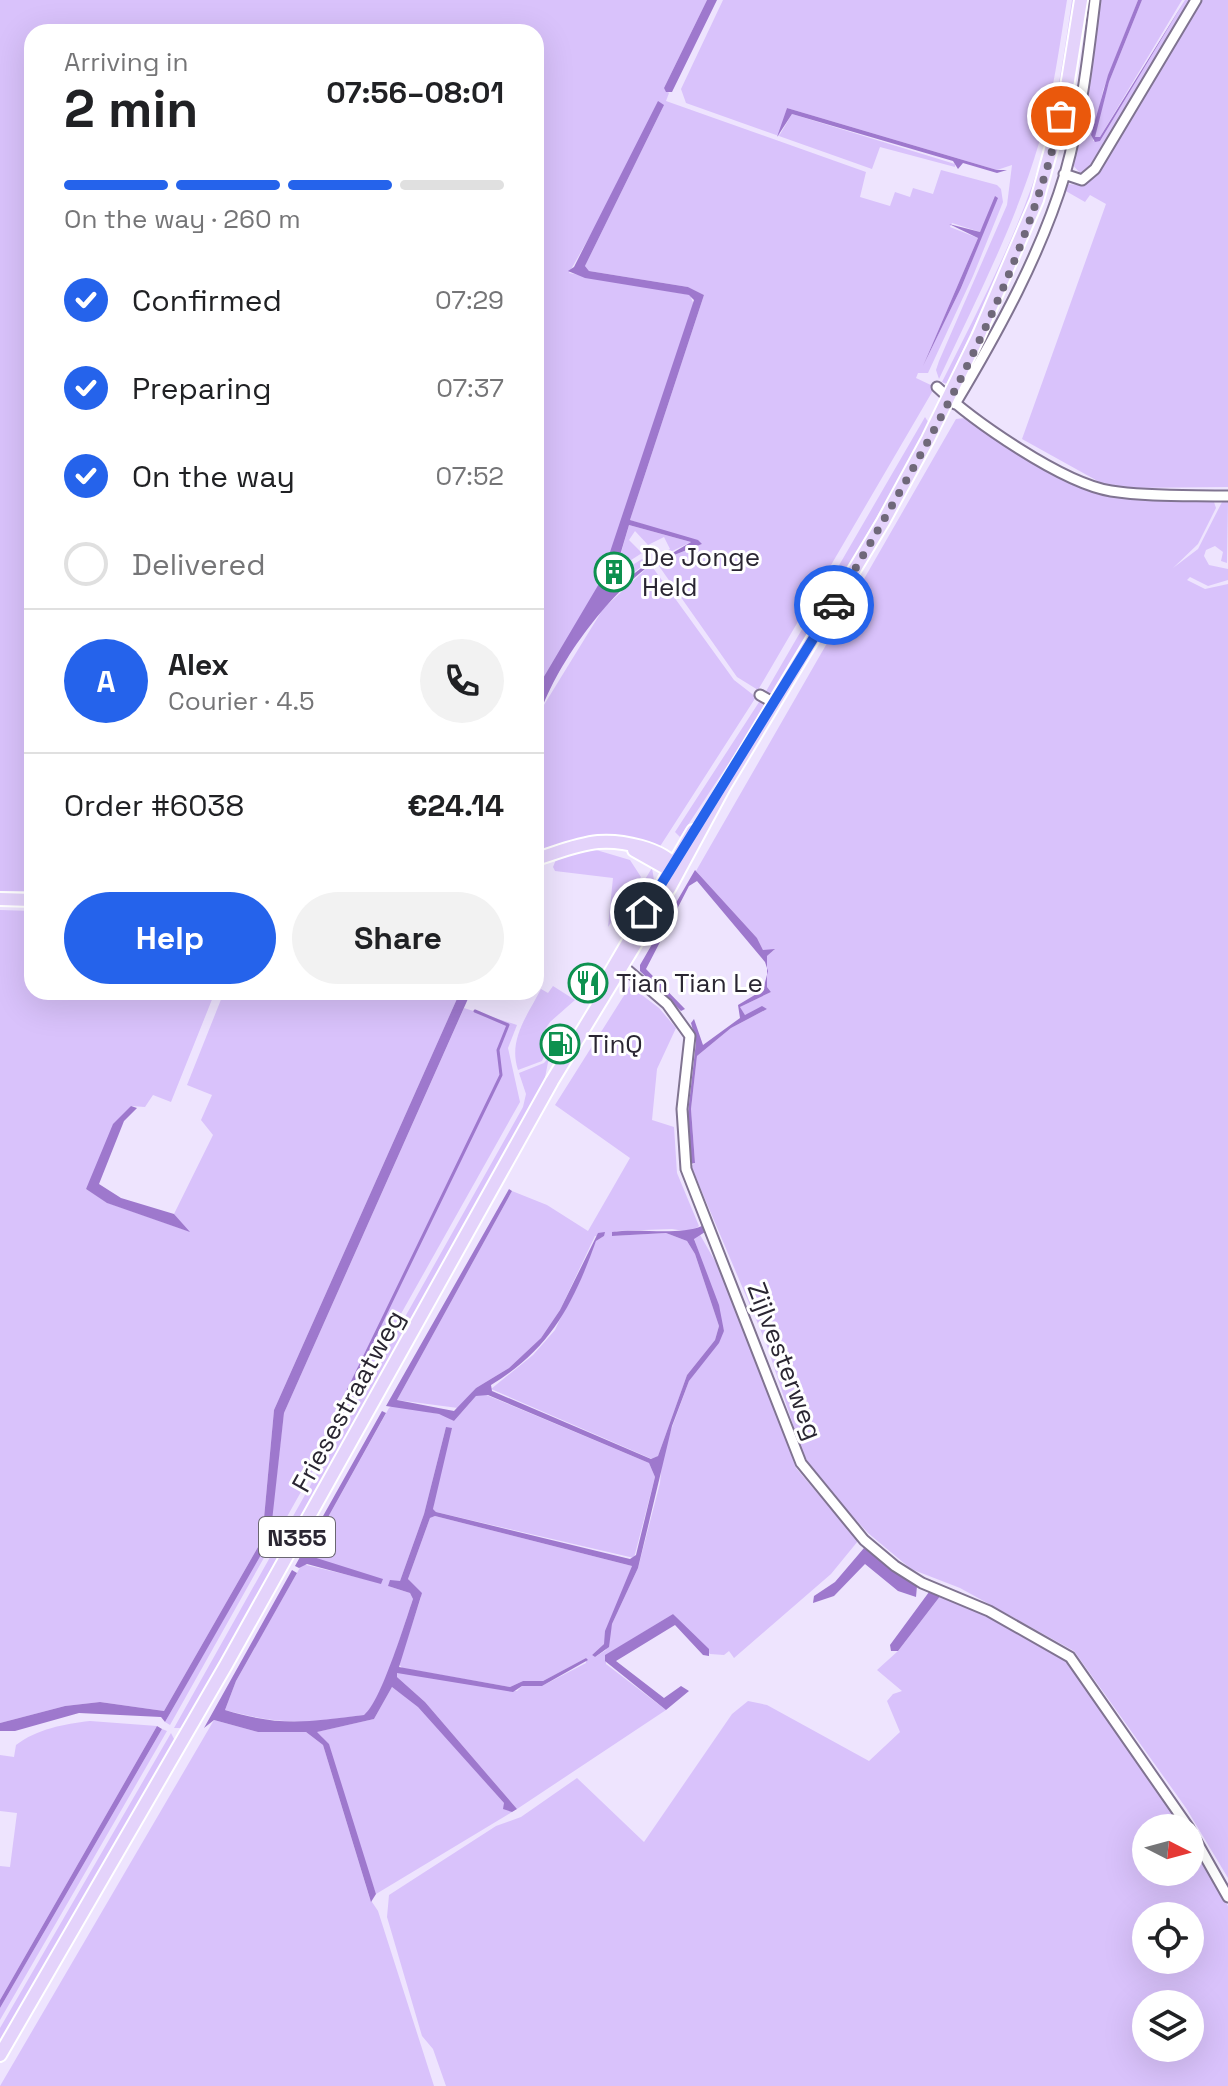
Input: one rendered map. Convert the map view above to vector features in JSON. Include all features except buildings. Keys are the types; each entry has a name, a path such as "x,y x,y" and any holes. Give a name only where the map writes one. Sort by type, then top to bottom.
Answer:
{"main road":[{"name":"Friesestraatweg","path":"0,2055 226,1665 673,869 883,522 952,401 1037,200 1065,99 1081,0"},
{"path":"544,857 594,842 628,846 673,869"},
{"path":"0,899 24,900"}],"street":[{"name":"Friesestraatweg","path":"952,401 985,354 1027,268 1064,174 1085,81 1095,0"},
{"path":"1064,174 1082,180 1095,169 1196,0"},
{"path":"937,387 952,401 1025,451 1089,485 1111,491 1228,496"},
{"path":"760,695 774,703"},
{"name":"Zijlvesterweg","path":"619,963 667,1004 690,1036 682,1109 686,1169 801,1463 864,1540 911,1578 972,1602 1070,1657 1180,1814"},
{"name":"Zijlvesterweg","path":"1204,1854 1228,1897"}],"shaded area":[{"path":"0,0 707,0 664,88 669,93 666,101 866,172 860,197 890,206 895,192 910,197 913,188 933,194 941,170 997,185 1001,189 1003,202 973,276 928,373 918,373 916,378 935,387 758,690 737,677 654,559 670,549 664,537 648,545 635,531 629,540 642,553 625,564 619,560 629,525 691,542 660,557 660,561 702,544 630,520 704,295 688,287 589,271 585,266 664,105 569,273 690,295 694,305 601,582 544,680 544,24 24,24 24,891 0,891","holes":["998,196 961,288 923,366 978,238 950,227 952,223 980,232"]},
{"path":"707,0 717,0 672,92 666,92 664,88"},
{"path":"723,0 1067,0 1048,108 1029,174 994,263 939,379 936,370 939,361 1007,205 1012,165 997,170 787,108 779,136 686,103 681,89"},
{"path":"1072,0 1076,0 1063,82 1029,208 947,384 942,382 999,266 1036,176 1054,109"},
{"path":"1101,0 1138,0 1103,90 1093,141 1100,141 1185,0 1192,0 1090,170 1080,173 1071,163 1089,86"},
{"path":"1138,0 1142,0 1109,82 1095,137 1100,137 1185,0 1100,141 1095,142 1091,135 1108,75"},
{"path":"1142,0 1182,0 1100,137 1094,137 1109,82"},
{"path":"1200,0 1228,0 1228,487 1127,488 1103,484 1022,439 1106,204 1090,195 1085,202 1064,190 1065,184 1083,185 1096,175"},
{"path":"658,101 664,105 585,266 589,271 688,287 704,295 630,520 698,540 702,544 659,561 691,542 629,525 618,562 608,558 694,300 689,295 585,278 568,271 574,267"},
{"path":"787,108 997,170 1007,170 997,173 963,163 958,169 953,161 792,114 777,137"},
{"path":"792,114 955,164 955,167 880,147 872,169 779,136"},
{"path":"995,196 998,198 961,288 923,366 978,238 949,224 980,232"},
{"path":"925,417 930,425 774,694 768,695 765,693"},
{"path":"965,418 1059,478 1100,495 1214,502 1216,508 1198,544 1173,568 1198,549 1222,502 1228,502 1227,563 1221,561 1223,552 1215,546 1206,550 1204,556 1209,565 1228,569 1228,580 1208,586 1190,577 1187,580 1205,589 1228,584 1228,1878 1204,1838 1204,1814 1190,1814 1074,1651 960,1588 911,1569 868,1533 819,1480 802,1452 766,1343 691,1166 695,1163 691,1109 697,1056 731,1028 767,1009 745,1015 740,1007 771,992 767,987 767,956 774,950 763,950 757,938 696,871 956,419"},
{"path":"642,559 648,561 734,680 756,697 659,848 582,840 544,850 544,705 603,609 649,566 646,563 628,577 626,569"},
{"path":"648,563 649,566 614,598 581,638 544,703 544,677 600,582 619,585"},
{"path":"761,699 765,708 680,837 675,832"},
{"path":"593,849 630,860 641,877 608,927 613,878 555,871 553,867 557,857"},
{"path":"652,868 655,886 625,927 618,923"},
{"path":"695,870 757,938 763,950 775,949 767,956 767,968 697,881 689,886 646,969 685,1009 681,1011 640,971 640,965"},
{"path":"0,910 24,911 24,1000 212,1000 171,1102 153,1095 145,1107 131,1106 86,1189 108,1203 188,1231 174,1214 213,1135 201,1120 212,1095 187,1085 221,1000 456,1000 274,1410 262,1540 164,1711 100,1702 65,1706 0,1723"},
{"path":"767,975 767,987 771,992 740,1007 745,1015 762,1006 767,1009 731,1028 697,1056 691,1109 695,1163 690,1164 687,1122 696,1042 691,1023 694,1019 703,1045 740,1018 738,1005 763,990"},
{"path":"553,986 575,1000 550,1022 542,1034 550,1044 542,1061 518,1070 515,1048 520,1028 535,1000 544,1000 544,991 548,993"},
{"path":"630,986 659,1008 676,1028 657,1069 652,1120 674,1127 677,1173 699,1226 690,1232 672,1229 616,1231 612,1236 666,1233 687,1241 695,1254 719,1326 715,1340 687,1375 658,1456 652,1459 491,1389 533,1355 555,1330 596,1241 604,1236 595,1236 560,1310 541,1338 509,1368 476,1388 458,1408 397,1400 512,1191 547,1205 588,1231 630,1158 555,1105"},
{"path":"456,1000 467,1000 284,1413 270,1539 165,1722 161,1717 79,1713 15,1731 0,1731 0,1723 65,1706 100,1702 164,1711 262,1540 274,1410"},
{"path":"464,1008 517,1025 508,1048 520,1102 170,1725 165,1722 269,1539 284,1413"},
{"path":"549,1057 543,1088 183,1728 174,1728 523,1107 526,1094 519,1073 544,1063"},
{"path":"131,1106 137,1108 124,1121 99,1184 121,1198 174,1214 190,1232 107,1203 86,1189 113,1124"},
{"path":"509,1189 512,1191 397,1400 454,1411 476,1388 509,1368 541,1338 560,1310 598,1233 605,1232 596,1241 578,1285 557,1324 529,1356 491,1385 492,1391 651,1459 658,1456 687,1375 715,1340 719,1326 695,1254 687,1241 666,1233 612,1236 612,1232 682,1231 702,1226 705,1232 694,1239 719,1305 724,1331 719,1343 689,1381 672,1426 638,1568 612,1624 609,1647 595,1657 592,1655 604,1644 605,1631 632,1566 435,1516 430,1518 408,1579 422,1593 399,1667 510,1687 523,1681 543,1681 586,1658 588,1660 542,1686 522,1686 513,1692 397,1673 397,1677 425,1702 517,1809 512,1812 503,1809 504,1803 418,1707 392,1687 374,1719 317,1732 329,1744 376,1894 371,1902 323,1745 306,1732 258,1732 214,1720 204,1728 292,1570 297,1573 236,1681 225,1710 262,1719 294,1722 364,1715 385,1679 413,1599 410,1593 388,1586 390,1580 400,1581 424,1514 446,1427 452,1428 433,1509 436,1512 630,1559 636,1555 655,1477 649,1463 488,1395 476,1396 454,1421 439,1414 386,1406"},
{"path":"699,1233 735,1296 796,1468 858,1541 831,1574 734,1658 729,1651 724,1655 710,1654 673,1614 606,1655 606,1664 666,1710 517,1809 425,1702 397,1677 397,1672 517,1691 522,1686 542,1686 586,1663 586,1658 543,1681 523,1681 510,1687 402,1668 399,1664 421,1597 408,1579 430,1518 435,1516 632,1566 604,1644 592,1655 595,1657 606,1650 612,1624 638,1568 660,1483 663,1452 689,1381 724,1331 694,1238"},
{"path":"484,1394 649,1463 655,1477 634,1558 436,1512 433,1509 446,1427 424,1514 400,1581 388,1586 410,1593 413,1599 385,1679 371,1707 364,1715 294,1722 225,1710 236,1681 302,1564 381,1583 307,1555 389,1408 393,1405 444,1415 454,1421 476,1396"},
{"path":"382,1411 386,1413 307,1555 383,1579 381,1584 307,1564 299,1568 295,1566"},
{"path":"864,1548 917,1586 916,1597 898,1591 865,1564 834,1596 813,1603 814,1596 835,1582"},
{"path":"929,1592 941,1595 898,1651 891,1651 890,1645"},
{"path":"941,1595 962,1603 1071,1663 1173,1814 1132,1814 1132,1886 1204,1886 1204,1864 1228,1906 1228,2086 446,2086 433,2049 422,2036 387,1917 389,1895 496,1826 521,1817 577,1778 644,1842 732,1714 748,1701 767,1705 869,1761 900,1732 887,1701 893,1694 902,1691 877,1670 898,1651"},
{"path":"673,1614 709,1649 709,1656 703,1655 675,1625 616,1661 664,1698 681,1686 689,1691 666,1710 605,1661 605,1655"},
{"path":"392,1687 418,1706 512,1812 376,1894 322,1737 316,1732 374,1719"},
{"path":"214,1720 258,1732 306,1732 323,1745 370,1899 378,1911 434,2086 0,2086"},
{"path":"90,1721 157,1726 0,2000 0,1866 10,1867 17,1813 0,1811 0,1755 14,1757 16,1745 42,1731"},
{"path":"157,1726 162,1729 0,2008 0,2000"},
{"path":"162,1729 167,1731 0,2020 0,2008"},
{"path":"171,1733 175,1741 0,2045 0,2028"}],"waterway":[{"path":"347,1393 501,1075 498,1050 508,1025 475,1011"}],"way so far":[{"path":"834,605 883,522 938,418 1013,262 1037,200 1061,116"}],"place":[{"name":"De Jonge Held","path":"614,572"},
{"name":"Tian Tian Le","path":"588,983"},
{"name":"TinQ","path":"560,1044"}],"route":[{"path":"644,912 834,605"}]}
